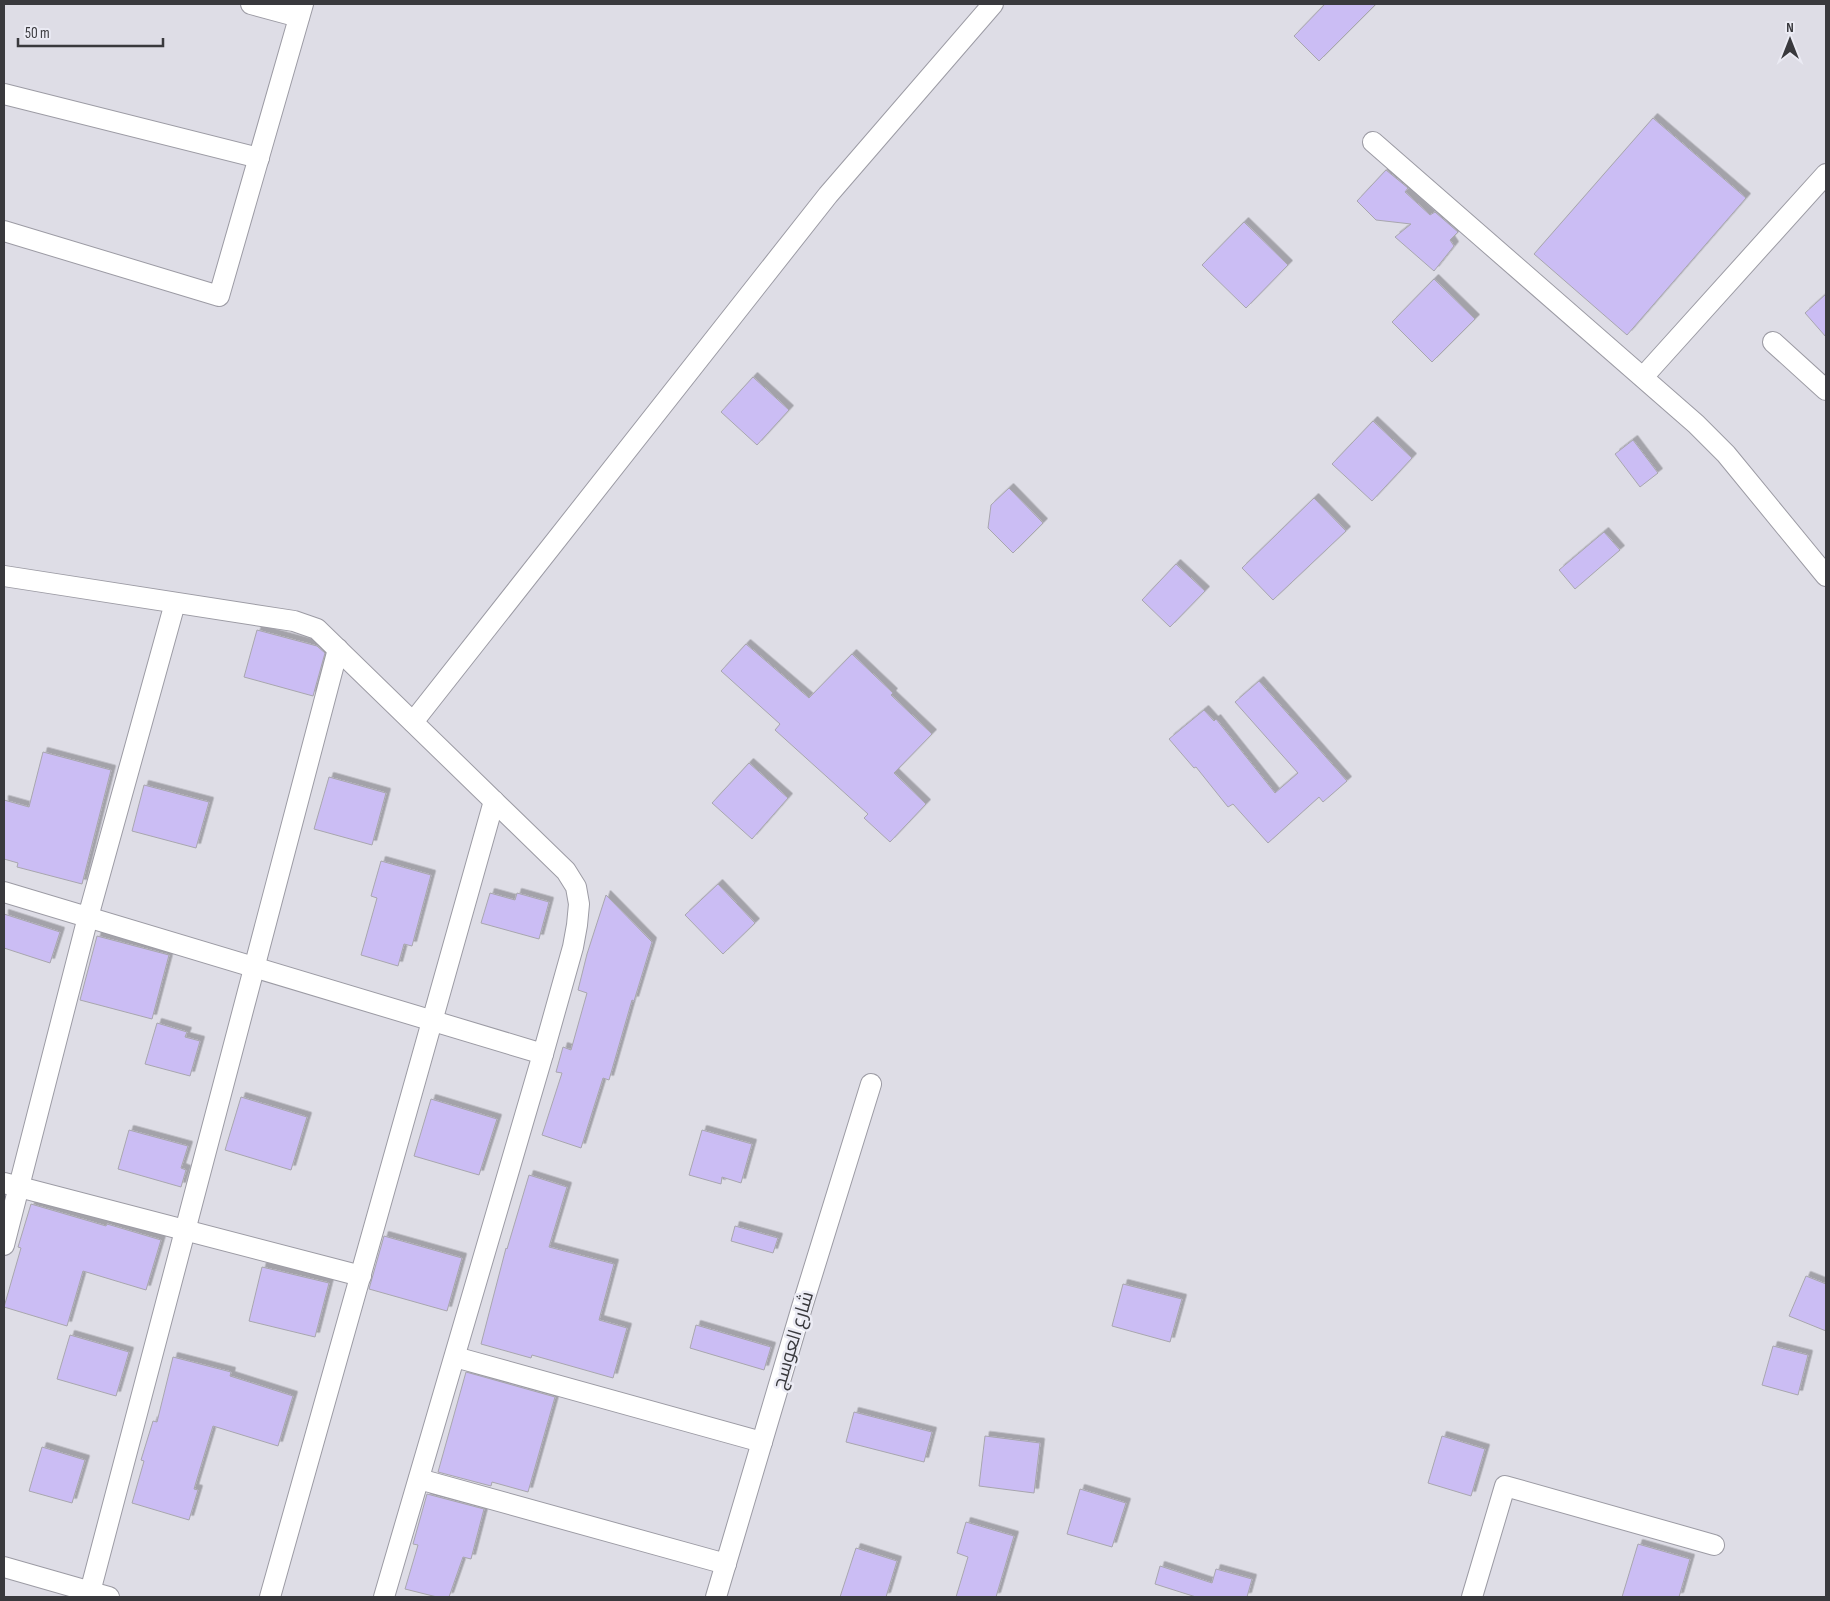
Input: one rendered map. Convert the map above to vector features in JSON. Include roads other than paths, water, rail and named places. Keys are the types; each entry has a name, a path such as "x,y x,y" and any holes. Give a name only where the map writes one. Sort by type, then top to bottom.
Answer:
{"street":[{"path":"4,231 219,296 301,10 251,4"},
{"path":"413,722 828,195 993,4"},
{"path":"4,94 259,158"},
{"path":"1373,142 1642,377 1726,454 1826,576"},
{"path":"1642,377 1826,174"},
{"path":"1773,342 1826,390"},
{"path":"4,576 306,624 317,629 566,871 576,887 579,904 574,940 543,1054 384,1597"},
{"path":"4,1245 11,1185 88,918 174,603"},
{"path":"4,1567 99,1595 186,1230 338,649"},
{"path":"270,1597 494,801"},
{"path":"4,892 543,1054"},
{"name":"شارع العوسج","path":"716,1597 871,1084"},
{"path":"11,1185 361,1276"},
{"path":"455,1357 762,1442"},
{"path":"419,1479 726,1564"},
{"path":"1472,1597 1505,1486 1714,1545"}]}
